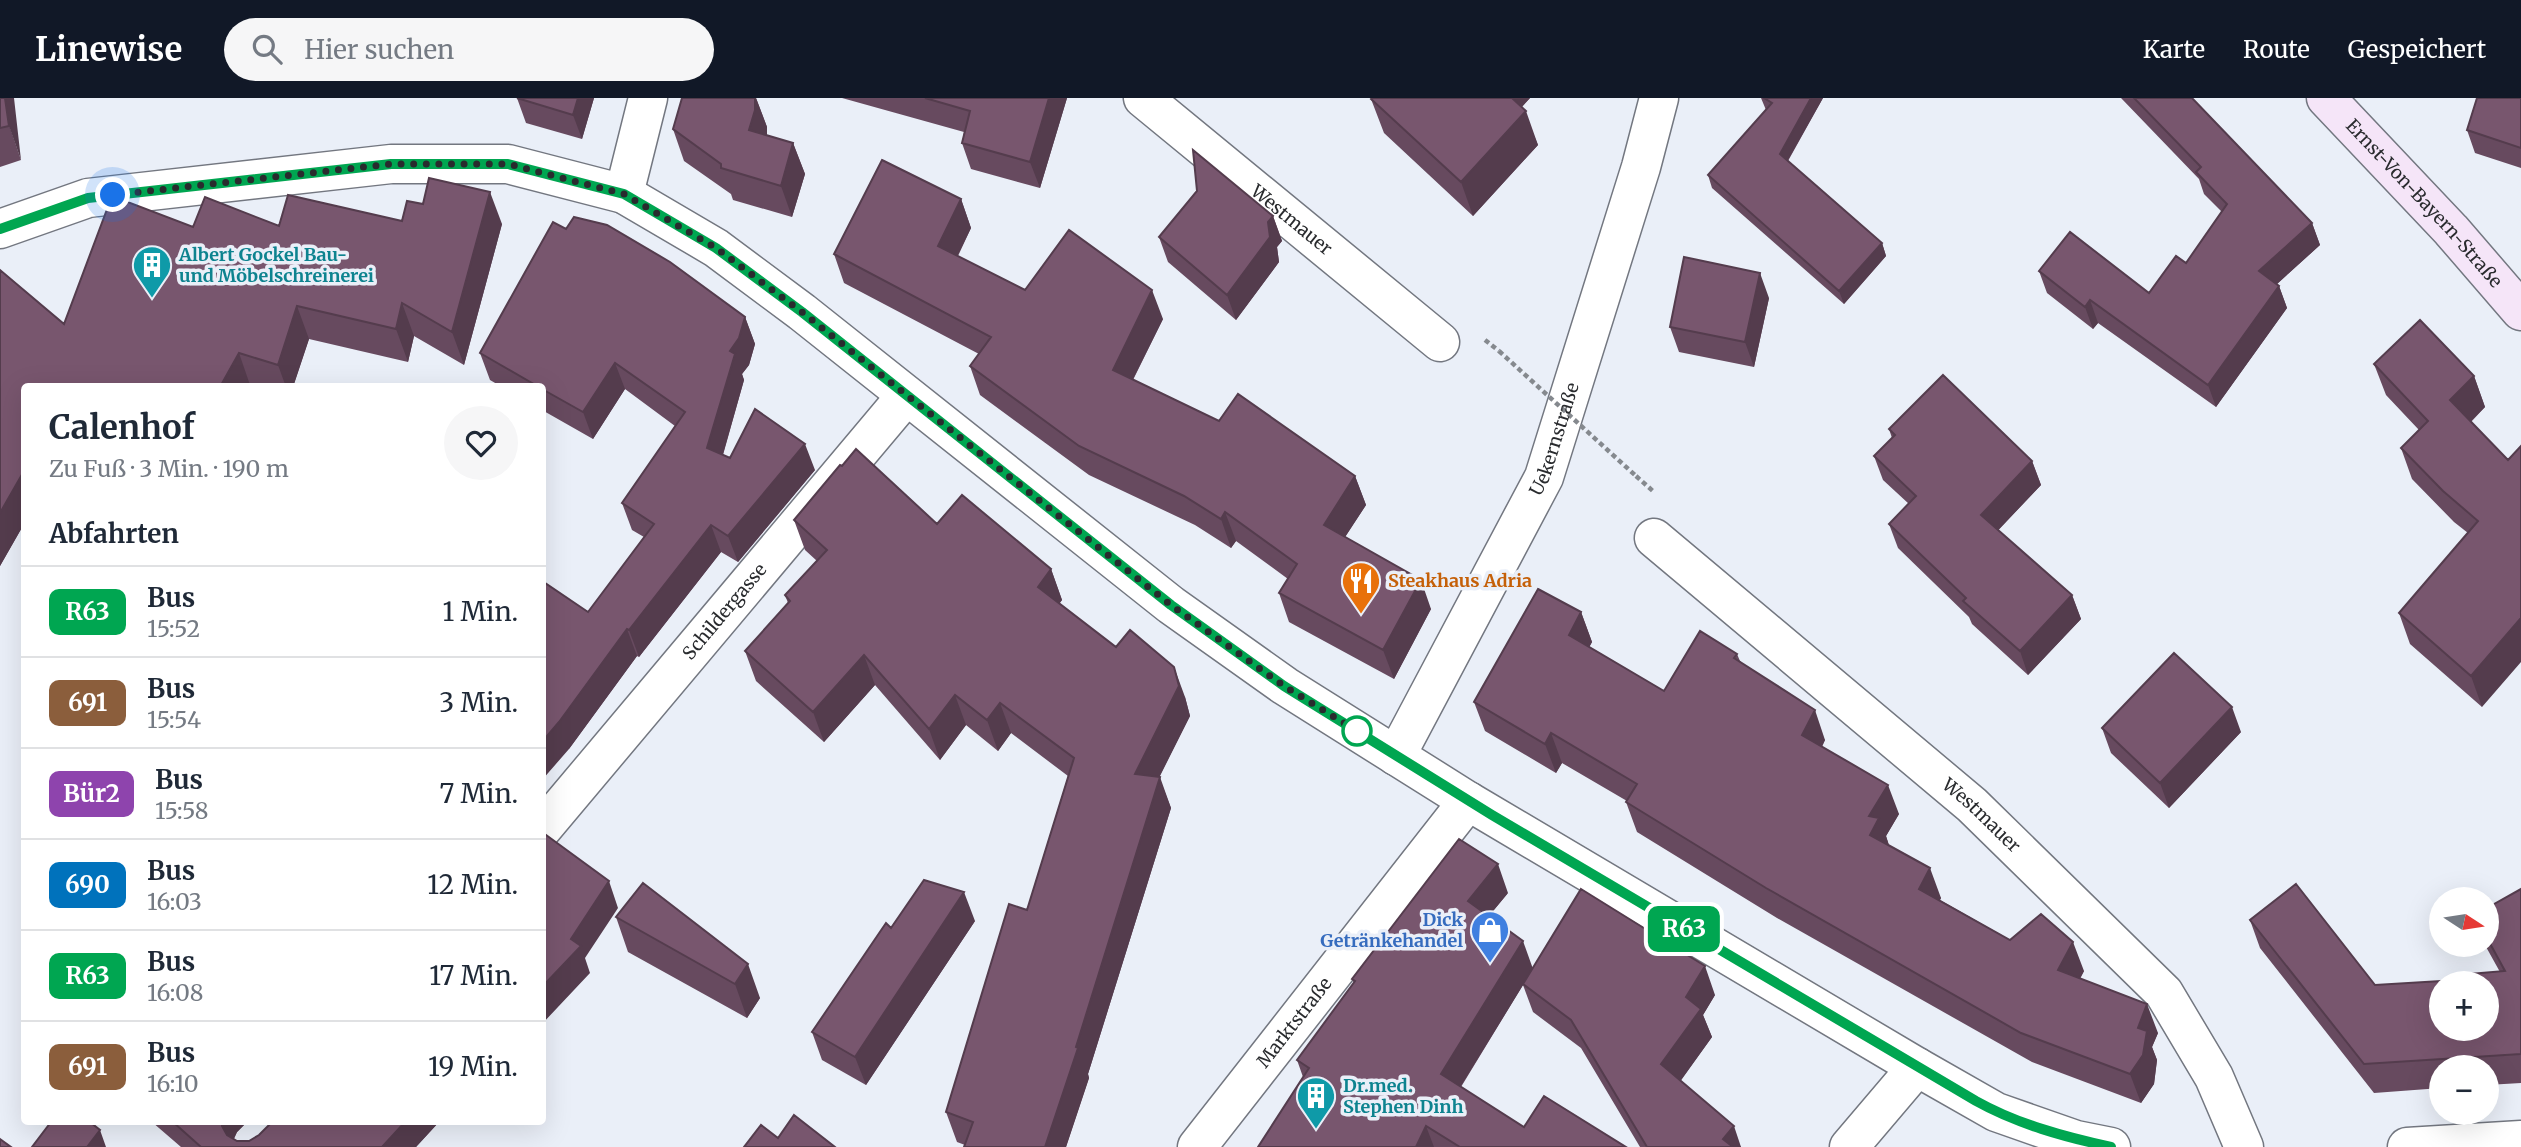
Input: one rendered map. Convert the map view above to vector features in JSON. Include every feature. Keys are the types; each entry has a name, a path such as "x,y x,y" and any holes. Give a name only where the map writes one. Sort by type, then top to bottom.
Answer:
{"main road":[{"name":"Ernst-Von-Bayern-Straße","path":"2326,98 2451,230 2521,311"}],"street":[{"path":"624,194 648,98"},
{"name":"Westmauer","path":"1143,98 1440,342"},
{"name":"Uekernstraße","path":"1396,756 1544,477 1641,167 1659,98"},
{"path":"0,229 88,198 391,164 508,164 624,194 716,248 802,312 1171,605 1284,686 1468,801 1917,1068 1996,1112 2076,1140 2111,1147"},
{"name":"Schildergasse","path":"546,825 906,396"},
{"name":"Westmauer","path":"1654,538 1972,805 2164,993 2214,1077 2244,1147"},
{"name":"Marktstraße","path":"1197,1147 1468,801"},
{"path":"1849,1147 1917,1068"},
{"path":"2407,1147 2521,1140"}],"path":[{"path":"1499,351 1636,476"}],"building":[{"path":"0,98 5,98 9,126 0,128"},
{"path":"517,98 578,98 573,115"},
{"path":"682,98 755,98 755,110 749,130 793,143 781,186 721,168 721,164 673,129"},
{"path":"925,98 1049,98 1030,162 962,143 970,111"},
{"path":"1372,98 1512,98 1526,111 1461,182"},
{"path":"1764,98 1811,98 1780,154 1882,243 1839,291 1708,175 1772,103"},
{"path":"2134,98 2192,98 2312,223 2259,271 2279,286 2208,385 2090,300 2085,307 2039,271 2070,232 2149,293 2176,256 2186,263 2227,204 2196,172 2201,167"},
{"path":"2477,98 2521,98 2521,148 2467,130"},
{"path":"1193,150 1273,216 1268,222 1270,237 1227,295 1159,237 1197,191"},
{"path":"882,160 961,199 938,246 1025,290 1069,230 1152,290 1113,370 1219,421 1238,394 1355,476 1324,525 1421,580 1383,650 1279,593 1297,564 1225,512 1221,519 1184,496 1079,446 970,366 991,337 834,254"},
{"path":"429,178 490,192 452,332 402,303 396,329 297,306 278,365 239,353 222,383 21,383 21,476 0,513 0,270 64,324 112,196 193,227 205,197 279,226 288,195 402,221 407,201 423,204"},
{"path":"574,217 607,225 670,262 745,317 739,338 730,351 735,354 707,448 730,458 755,409 805,444 728,536 711,525 629,630 627,629 546,737 546,584 588,612 654,524 622,503 685,412 615,363 583,412 546,391 546,383 532,383 480,353 553,222 566,229"},
{"path":"1684,257 1760,273 1745,342 1670,327"},
{"path":"2420,320 2474,376 2450,400 2508,460 2521,446 2521,618 2471,676 2399,613 2478,521 2443,491 2401,448 2428,421 2374,364"},
{"path":"1943,375 2032,461 1981,515 2072,595 2020,651 1963,601 1966,598 1889,524 1916,496 1874,456 1895,435 1889,429"},
{"path":"856,449 937,524 962,495 1051,569 1038,587 1116,647 1130,630 1174,667 1179,686 1135,774 1160,777 1076,1047 1078,1048 1045,1147 964,1147 973,1122 946,1112 1009,904 1027,910 1074,758 1000,703 987,720 955,695 929,729 864,655 813,712 745,651 790,601 785,595 827,550 794,520"},
{"path":"1538,589 1581,612 1569,635 1664,691 1700,631 1737,654 1734,658 1815,710 1802,735 1888,785 1869,816 1879,818 1870,835 1930,868 1919,889 2010,940 2041,914 2073,942 2058,970 2147,1004 2138,1028 2147,1031 2143,1055 2130,1074 2021,1033 1766,888 1626,802 1637,784 1551,733 1545,744 1474,702"},
{"path":"2174,653 2232,707 2160,783 2102,728"},
{"path":"546,835 609,881 571,939 581,946 546,983"},
{"path":"1459,839 1498,864 1468,901 1523,941 1441,1074 1524,1127 1544,1096 1626,1147 1460,1147 1426,1126 1416,1147 1258,1147 1309,1068 1297,1060 1355,981 1352,979"},
{"path":"924,880 964,892 855,1057 812,1032 886,923 891,928"},
{"path":"643,883 748,964 735,984 616,917"},
{"path":"2296,884 2375,985 2429,982 2429,1041 2499,1041 2499,972 2505,971 2497,957 2499,901 2521,889 2521,1054 2429,1055 2429,1060 2364,1064 2250,920"},
{"path":"1581,889 1705,966 1686,997 1701,1009 1661,1064 1734,1126 1723,1139 1733,1147 1647,1147 1571,1020 1523,984"},
{"path":"794,1115 835,1147 744,1147 761,1125 778,1138"},
{"path":"49,1125 94,1125 100,1130 87,1147 32,1147"},
{"path":"176,1125 222,1125 227,1135 237,1141 249,1141 269,1125 402,1125 382,1147 201,1147"},
{"path":"0,1139 11,1147 0,1147"}],"bus line":[{"name":"R63","path":"0,229 88,198 391,164 508,164 624,194 716,248 802,312 1171,605 1284,686 1492,815 1976,1101 1996,1112 2076,1140 2111,1147"}],"place":[{"name":"Albert Gockel Bau- und Möbelschreinerei","path":"152,299"},
{"name":"Steakhaus Adria","path":"1361,615"},
{"name":"Dick Getränkehandel","path":"1490,964"},
{"name":"Dr.med. Stephen Dinh","path":"1316,1130"}],"route":[{"path":"113,195 391,164 508,164 624,194 716,248 802,312 1171,605 1284,686 1357,731"}]}
